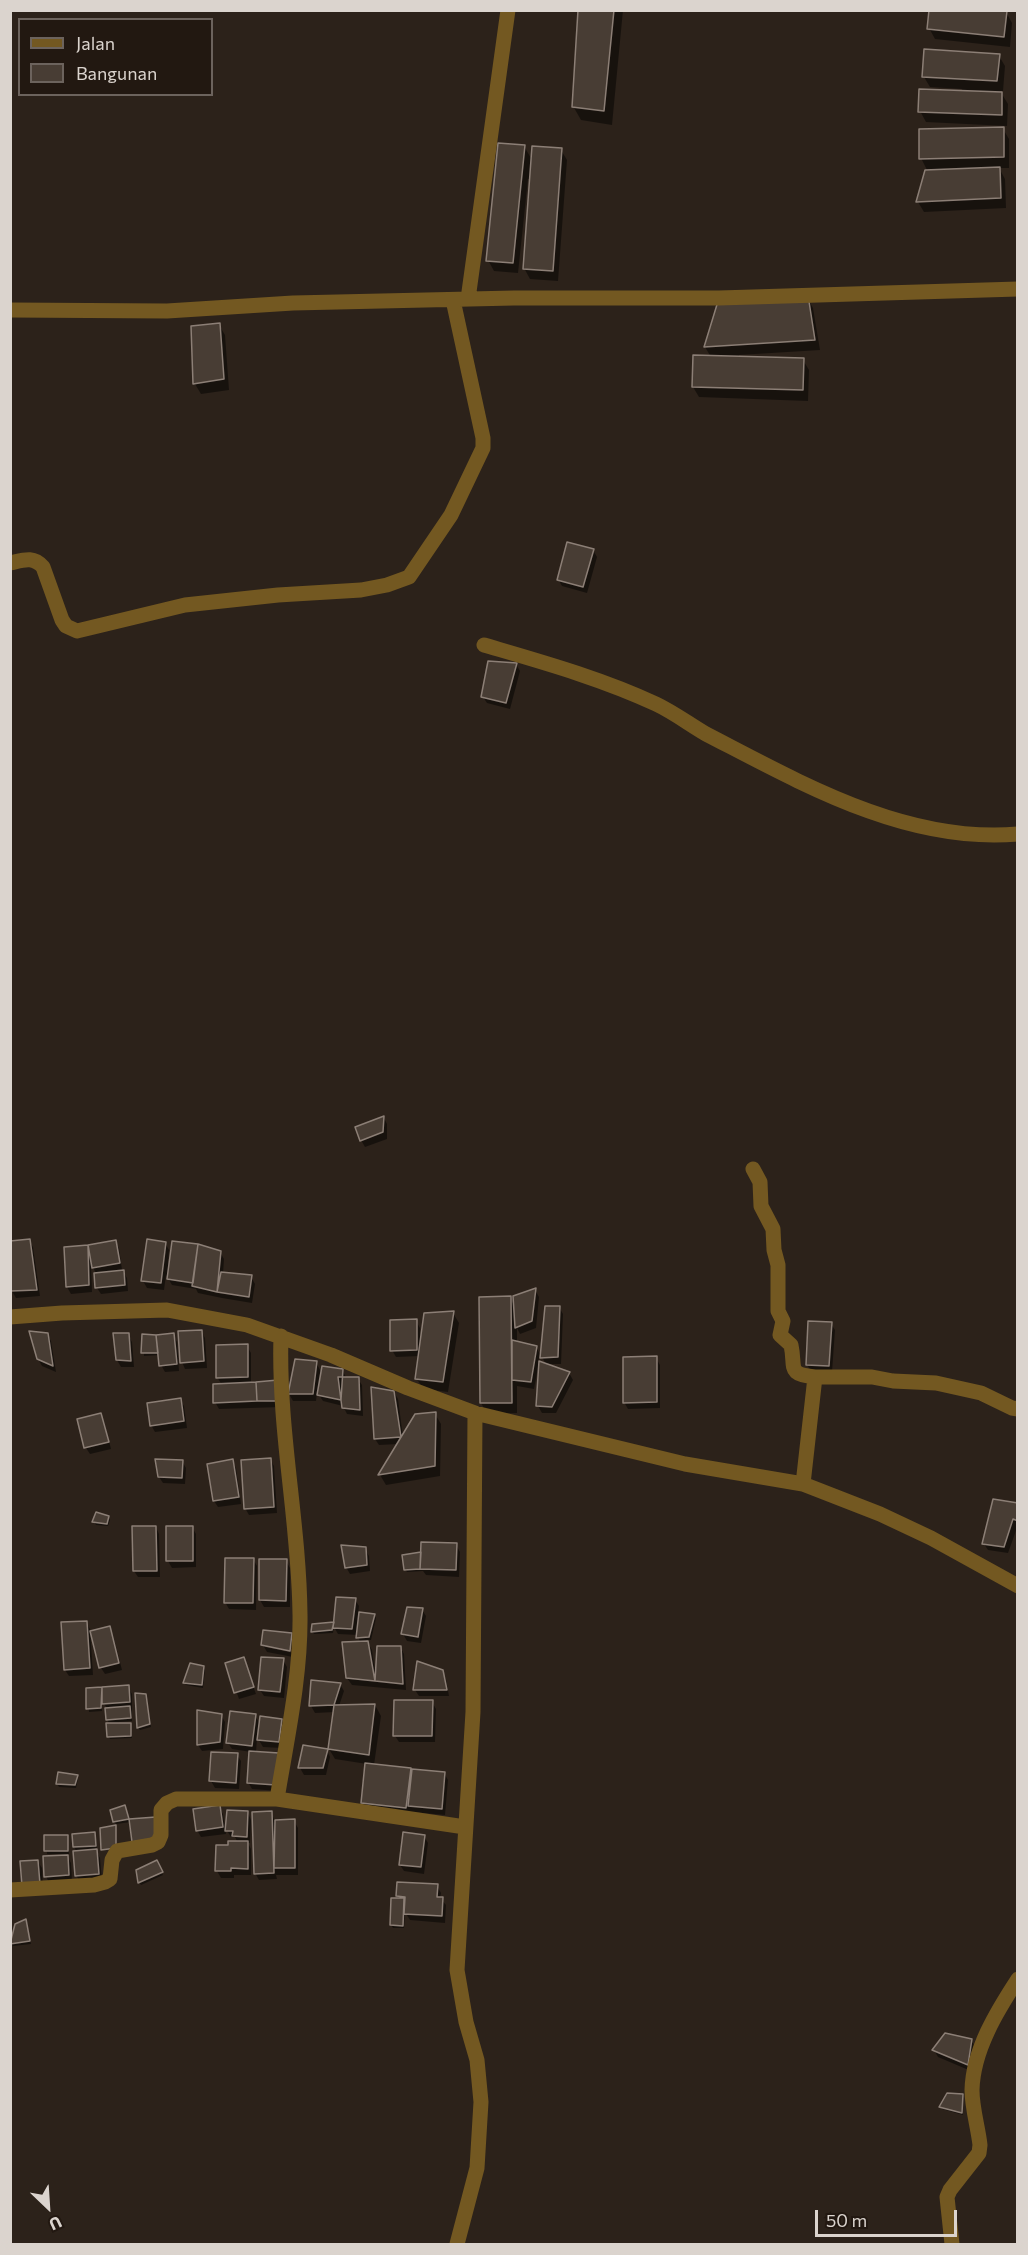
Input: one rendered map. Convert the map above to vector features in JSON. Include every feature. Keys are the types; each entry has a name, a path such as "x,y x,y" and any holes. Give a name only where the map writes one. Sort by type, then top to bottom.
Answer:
{"street":[{"path":"10,563 29,559 39,562 43,567 62,620 66,626 77,631 185,605 278,595 361,590 387,585 409,577 451,515 483,448 461,299 508,10"},
{"path":"10,310 167,311 293,303 461,299 719,298 1017,289"},
{"path":"484,645 597,679 657,704 704,732 821,793 859,808 934,828 964,833 1017,834"},
{"path":"753,1169 760,1182 761,1206 773,1229 774,1250 778,1265 778,1311 783,1321 780,1335 791,1345 794,1371 798,1375 872,1377 936,1383 981,1393 1017,1409"},
{"path":"10,1317 167,1310 247,1325 475,1413 685,1464 803,1484 880,1514 931,1538 1017,1586"},
{"path":"276,1799 295,1690 301,1616 298,1544 285,1448 279,1374 280,1336"},
{"path":"803,1484 815,1377"},
{"path":"457,2244 477,2168 481,2112 480,2081 457,1970 473,1712 475,1413"},
{"path":"10,1890 94,1885 105,1882 110,1879 112,1860 117,1851 152,1845 160,1839 161,1810 163,1805 171,1801 220,1798 276,1799 465,1827"},
{"path":"952,2244 947,2197 950,2190 980,2153 972,2089 979,2051 1002,2002 1017,1979"}],"building":[{"path":"578,10 614,10 604,111 572,107"},
{"path":"929,10 1007,11 1004,37 927,29"},
{"path":"924,49 1000,54 997,81 922,77"},
{"path":"919,89 1002,92 1002,115 918,112"},
{"path":"1004,127 1004,157 919,159 919,129"},
{"path":"498,143 525,145 513,263 486,261"},
{"path":"532,146 562,148 553,271 523,269"},
{"path":"1000,167 1001,198 916,202 925,170"},
{"path":"808,295 815,340 704,347 719,298"},
{"path":"220,323 224,379 193,384 191,326"},
{"path":"693,355 804,358 803,390 692,387"},
{"path":"567,542 594,549 583,587 557,580"},
{"path":"488,661 517,663 506,703 481,697"},
{"path":"384,1116 383,1132 360,1141 355,1127"},
{"path":"30,1239 37,1290 11,1291 10,1241"},
{"path":"147,1239 166,1242 161,1283 141,1281"},
{"path":"116,1240 120,1263 92,1268 88,1245"},
{"path":"172,1241 198,1244 193,1283 167,1279"},
{"path":"198,1244 221,1251 217,1292 192,1286"},
{"path":"88,1245 89,1285 66,1287 64,1247"},
{"path":"124,1270 125,1285 95,1288 94,1273"},
{"path":"221,1272 252,1275 249,1297 217,1292"},
{"path":"536,1288 532,1321 515,1328 513,1296"},
{"path":"511,1296 512,1403 480,1403 479,1297"},
{"path":"545,1306 560,1306 558,1357 540,1358"},
{"path":"454,1311 443,1382 415,1379 424,1313"},
{"path":"417,1319 417,1350 390,1351 390,1320"},
{"path":"808,1321 832,1322 829,1366 806,1365"},
{"path":"202,1330 204,1361 180,1363 178,1331"},
{"path":"29,1331 48,1333 53,1366 37,1359"},
{"path":"113,1333 129,1333 131,1361 116,1360"},
{"path":"174,1333 177,1364 159,1366 156,1335"},
{"path":"142,1334 156,1335 158,1353 141,1353"},
{"path":"512,1340 537,1346 531,1382 512,1380"},
{"path":"248,1344 248,1377 216,1378 216,1345"},
{"path":"657,1356 657,1402 623,1403 623,1357"},
{"path":"295,1359 317,1361 313,1394 288,1394"},
{"path":"539,1361 570,1372 552,1407 536,1406"},
{"path":"322,1366 343,1369 341,1400 317,1395"},
{"path":"338,1377 359,1377 360,1410 342,1408"},
{"path":"278,1380 279,1401 257,1401 256,1382"},
{"path":"256,1382 257,1401 213,1403 213,1384"},
{"path":"371,1387 394,1391 401,1437 374,1439"},
{"path":"181,1398 184,1421 150,1426 147,1403"},
{"path":"436,1412 435,1466 378,1475 415,1414"},
{"path":"101,1413 109,1442 84,1448 77,1419"},
{"path":"271,1458 274,1507 244,1509 241,1460"},
{"path":"155,1459 183,1460 182,1478 158,1477"},
{"path":"233,1459 239,1497 213,1501 207,1464"},
{"path":"993,1499 1018,1503 1018,1521 1013,1519 1004,1547 982,1544"},
{"path":"96,1512 109,1516 107,1524 92,1522"},
{"path":"132,1526 156,1526 157,1571 133,1571"},
{"path":"166,1526 193,1526 193,1561 166,1561"},
{"path":"421,1542 457,1543 456,1570 420,1569"},
{"path":"341,1545 366,1547 367,1565 345,1568"},
{"path":"421,1552 420,1569 404,1570 402,1555"},
{"path":"225,1558 254,1558 253,1603 224,1603"},
{"path":"259,1559 287,1559 286,1601 259,1600"},
{"path":"336,1597 356,1598 352,1629 333,1628"},
{"path":"407,1607 423,1608 418,1637 401,1634"},
{"path":"359,1612 375,1614 369,1637 356,1638"},
{"path":"87,1621 90,1668 64,1670 61,1622"},
{"path":"334,1622 332,1630 311,1632 312,1624"},
{"path":"110,1626 119,1663 99,1668 90,1631"},
{"path":"263,1630 292,1633 290,1651 261,1645"},
{"path":"368,1641 375,1681 346,1678 342,1642"},
{"path":"377,1646 401,1646 403,1684 375,1681"},
{"path":"244,1657 254,1687 234,1693 225,1663"},
{"path":"261,1657 284,1658 280,1692 258,1690"},
{"path":"417,1661 443,1670 447,1690 413,1690"},
{"path":"190,1663 204,1666 202,1685 183,1683"},
{"path":"311,1680 341,1683 334,1705 309,1706"},
{"path":"129,1685 130,1702 102,1704 102,1687"},
{"path":"102,1687 101,1708 86,1709 86,1688"},
{"path":"135,1693 146,1694 150,1724 137,1728"},
{"path":"394,1700 433,1700 432,1736 393,1736"},
{"path":"375,1704 369,1755 328,1749 334,1705"},
{"path":"130,1706 131,1718 106,1720 105,1708"},
{"path":"197,1710 222,1714 220,1742 197,1745"},
{"path":"230,1711 256,1714 252,1746 226,1743"},
{"path":"260,1716 282,1719 279,1742 257,1740"},
{"path":"106,1723 131,1723 131,1736 107,1737"},
{"path":"303,1745 328,1749 323,1768 298,1768"},
{"path":"249,1751 279,1753 276,1785 247,1783"},
{"path":"211,1752 238,1753 236,1783 209,1781"},
{"path":"365,1763 411,1768 406,1808 361,1803"},
{"path":"412,1769 445,1772 442,1809 408,1806"},
{"path":"58,1772 78,1775 75,1785 56,1784"},
{"path":"125,1805 129,1819 113,1822 110,1810"},
{"path":"220,1805 223,1827 196,1831 193,1809"},
{"path":"227,1810 248,1811 247,1837 232,1836 233,1831 225,1831"},
{"path":"272,1811 274,1873 254,1874 252,1812"},
{"path":"156,1817 158,1838 132,1842 129,1819"},
{"path":"295,1819 295,1868 274,1868 275,1820"},
{"path":"116,1825 116,1848 101,1850 100,1828"},
{"path":"95,1832 96,1846 73,1847 72,1834"},
{"path":"403,1832 425,1835 421,1867 399,1865"},
{"path":"44,1835 68,1835 68,1851 44,1851"},
{"path":"228,1841 248,1841 248,1869 231,1868 231,1871 215,1871 216,1845 228,1845"},
{"path":"97,1849 99,1874 75,1876 73,1851"},
{"path":"68,1855 69,1875 44,1877 43,1856"},
{"path":"38,1860 40,1884 22,1886 20,1861"},
{"path":"157,1860 163,1872 138,1883 136,1870"},
{"path":"397,1882 438,1884 437,1897 443,1897 442,1916 404,1914 405,1897 396,1896"},
{"path":"391,1898 404,1898 403,1926 390,1925"},
{"path":"26,1919 30,1941 10,1944 15,1924"},
{"path":"945,2033 972,2039 968,2065 932,2050"},
{"path":"947,2093 963,2094 962,2113 939,2107"}]}
